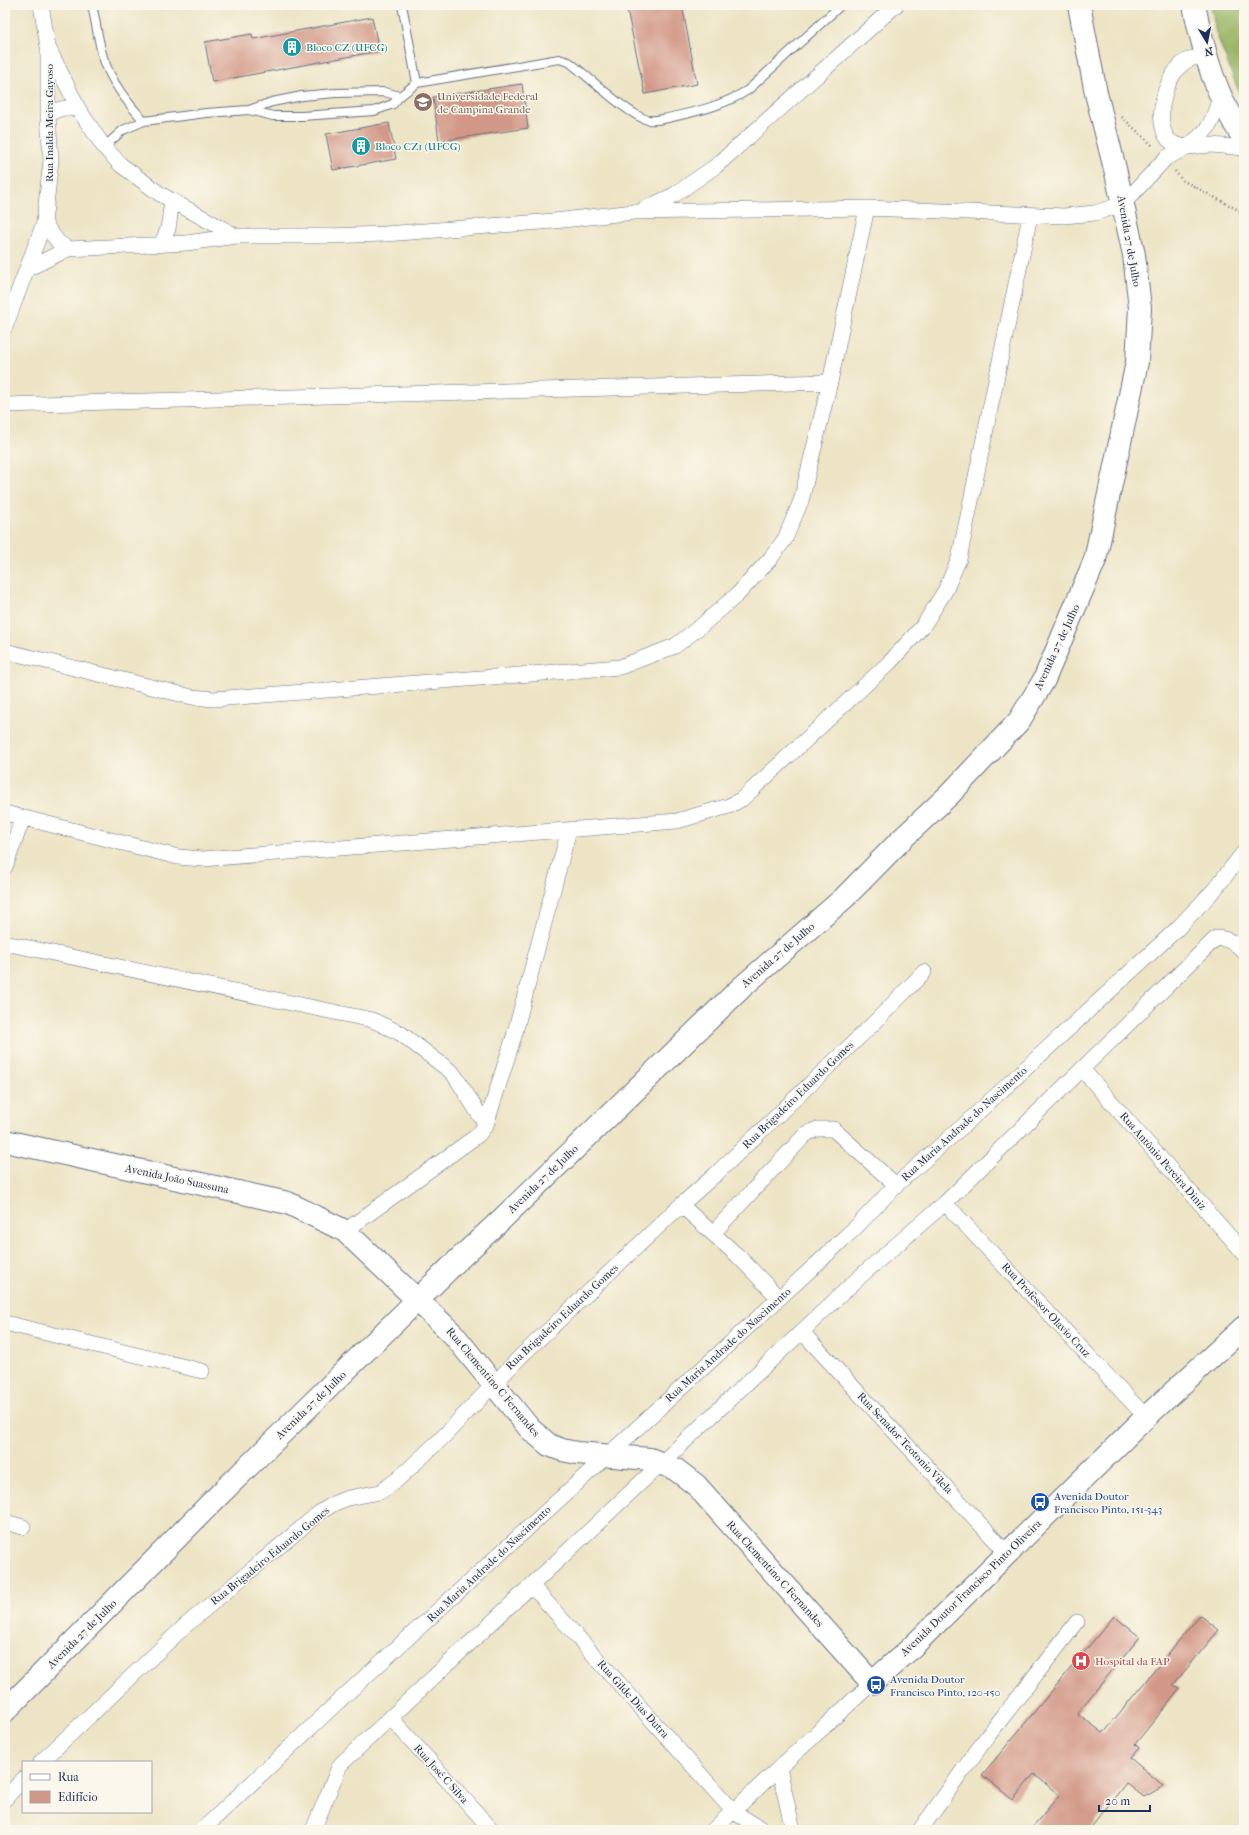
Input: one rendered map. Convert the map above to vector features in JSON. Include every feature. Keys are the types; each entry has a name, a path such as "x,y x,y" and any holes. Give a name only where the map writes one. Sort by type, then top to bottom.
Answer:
{"street":[{"path":"41,5 48,46 78,110 104,147 121,164 160,194 236,236"},
{"path":"634,212 654,206 674,195 716,166 896,5"},
{"name":"Avenida 27 de Julho","path":"5,1711 216,1498 460,1258 742,987 844,898 903,838 950,794 1019,721 1044,680 1095,560 1137,362 1140,308 1134,255 1096,93 1079,5"},
{"path":"1194,5 1205,58 1220,97 1234,124 1244,139"},
{"name":"Rua Inalda Meira Gayoso","path":"5,326 44,222 50,160 48,116 48,46"},
{"path":"1205,58 1191,59 1176,69 1165,89 1162,112 1163,128 1166,136 1176,146 1186,147 1212,145 1244,148"},
{"path":"27,269 68,249 187,243 236,236 328,236 385,234 554,222 634,212 867,208 1030,216 1064,216 1095,213 1123,204 1166,158 1186,147 1205,133 1213,122 1220,97"},
{"path":"48,116 57,109 69,107 78,110"},
{"path":"161,244 168,229 172,201"},
{"path":"5,651 192,697 214,699 620,668 675,646 738,594 785,539 801,501 830,382 867,208"},
{"path":"5,813 178,857 203,859 677,821 729,806 742,799 890,662 923,626 945,591 959,559 1030,216"},
{"path":"44,222 58,242 68,249"},
{"path":"5,406 830,382"},
{"path":"5,868 23,818"},
{"path":"345,1231 478,1135 486,1125 514,1036 569,830"},
{"name":"Rua Maria Andrade do Nascimento","path":"202,1830 240,1793 618,1455 779,1298 858,1226 896,1184 963,1126 1177,929 1215,889 1244,852"},
{"path":"313,1830 340,1765 665,1464 864,1273 945,1203 1216,938 1227,938 1238,945 1244,952"},
{"path":"5,943 372,1020 400,1033 453,1073 486,1125"},
{"name":"Rua Brigadeiro Eduardo Gomes","path":"42,1761 137,1670 256,1565 319,1513 335,1503 348,1498 380,1492 388,1488 442,1438 494,1383 681,1205 716,1174 875,1022 924,972"},
{"name":"Rua Antônio Pereira Diniz","path":"1082,1069 1244,1253"},
{"path":"713,1233 806,1134 817,1129 833,1129 896,1184"},
{"name":"Avenida João Suassuna","path":"5,1141 288,1203 345,1231"},
{"name":"Rua Professor Olavio Cruz","path":"945,1203 1146,1417"},
{"path":"681,1205 738,1256 779,1298"},
{"name":"Rua Clementino C Fernandes","path":"345,1231 453,1334 530,1429 549,1445 562,1450 577,1453 618,1455 665,1464 696,1485 872,1683"},
{"path":"5,1323 202,1371"},
{"name":"Avenida Doutor Francisco Pinto Oliveira","path":"713,1830 734,1812 778,1768 910,1649 1146,1417 1244,1327"},
{"name":"Rua Senador Teotonio Vilela","path":"802,1333 1007,1553"},
{"path":"5,1522 23,1527"},
{"name":"Rua Gilde Dias Dutra","path":"532,1586 734,1812 763,1830"},
{"path":"920,1830 988,1736 1077,1622"},
{"name":"Rua José C Silva","path":"391,1718 492,1830"},
{"path":"778,1768 792,1830"},
{"path":"5,1799 22,1780"}],"lane":[{"path":"92,5 103,57 113,80 123,96 144,121"},
{"path":"402,5 417,84"},
{"path":"249,110 273,116 302,116 374,111 393,104 400,96 417,84 559,59 569,62 625,107 641,117 656,121 718,106 738,97 748,90 841,5"},
{"path":"104,147 123,130 144,121 213,112 249,110 285,99 324,94 384,92 400,96"}],"green space":[{"path":"1211,5 1244,5 1244,105 1216,33"}],"building":[{"path":"626,5 682,5 697,84 645,94"},
{"name":"Bloco CZ (UFCG)","path":"372,17 379,51 212,82 205,42 252,34 253,39"},
{"path":"522,84 528,128 439,141 433,97"},
{"name":"Bloco CZ1 (UFCG)","path":"389,123 396,159 333,170 326,134"},
{"path":"1200,1615 1219,1630 1173,1685 1180,1689 1135,1744 1139,1748 1130,1758 1164,1786 1144,1797 1126,1783 1089,1830 1030,1830 1059,1795 1034,1774 1013,1800 982,1775 1114,1616 1140,1637 1077,1713 1103,1733"}],"place":[{"name":"Bloco CZ (UFCG)","path":"292,47"},
{"name":"Universidade Federal de Campina Grande","path":"423,102"},
{"name":"Bloco CZ1 (UFCG)","path":"361,146"},
{"name":"Avenida Doutor Francisco Pinto, 151-343","path":"1040,1502"},
{"name":"Hospital da FAP","path":"1081,1661"},
{"name":"Avenida Doutor Francisco Pinto, 120-150","path":"876,1685"}]}
